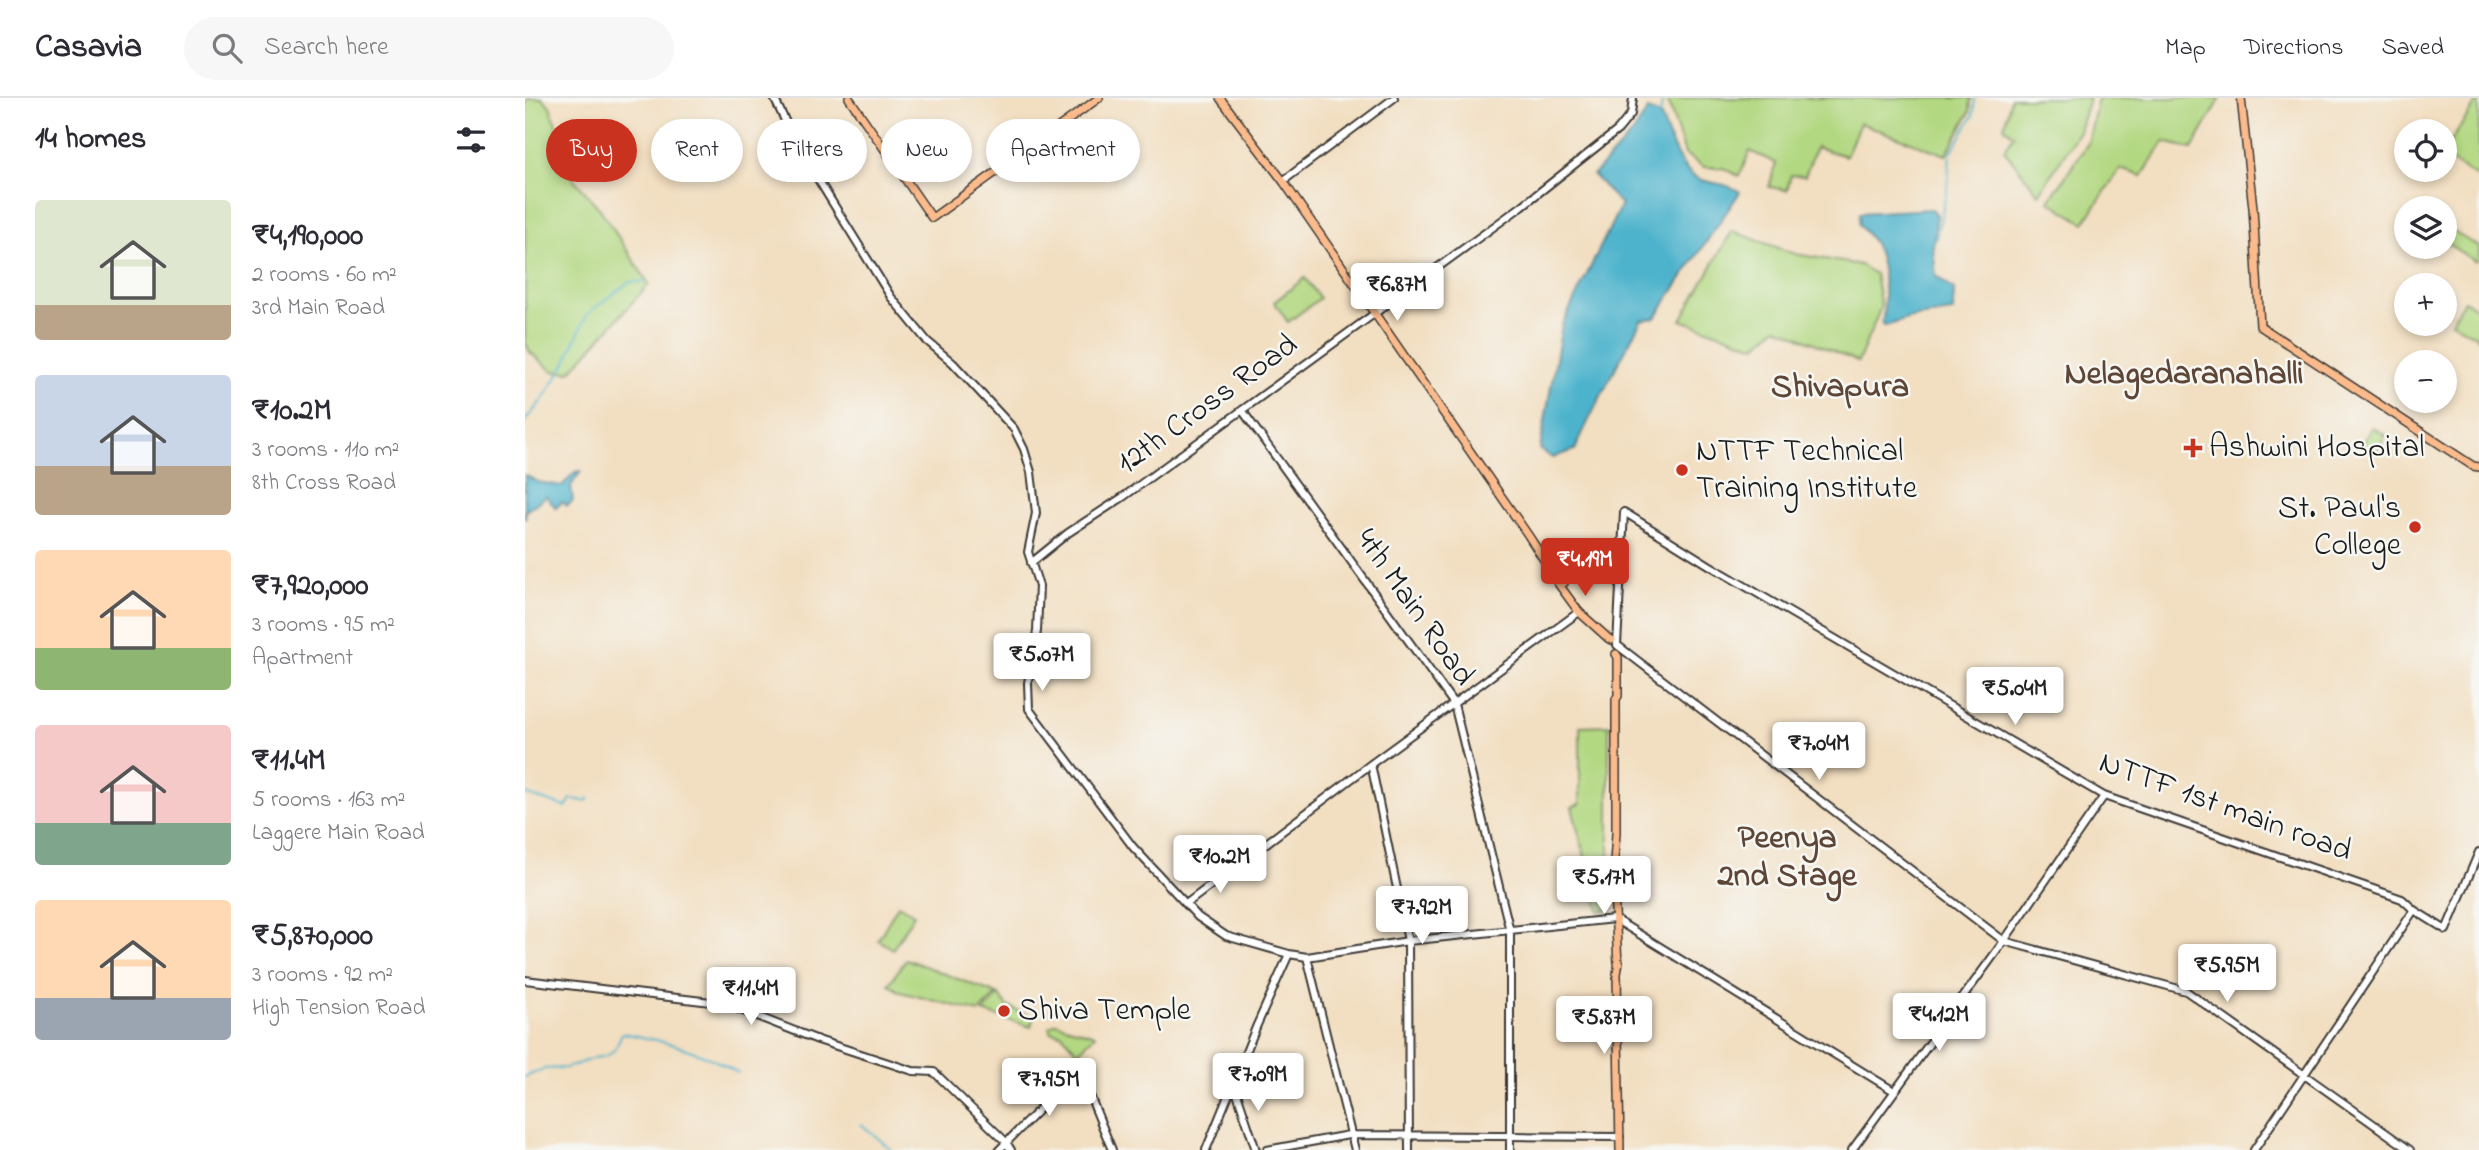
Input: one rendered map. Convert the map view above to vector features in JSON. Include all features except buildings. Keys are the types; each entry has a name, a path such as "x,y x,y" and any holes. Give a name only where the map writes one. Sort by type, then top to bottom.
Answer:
{"main road":[{"path":"849,98 932,218 1100,98"},
{"path":"1220,98 1283,181 1549,571 1579,612 1615,642"},
{"path":"2241,98 2253,208 2260,326 2473,466 2479,467"},
{"path":"1548,566 1553,568 1582,609 1612,636 1615,642 1614,870 1620,1150"}],"street":[{"path":"774,98 798,147 891,297 927,341 953,363 1014,429 1031,472 1035,513 1028,552 1039,586 1037,631 1028,684 1029,709 1124,836 1198,917 1226,936 1307,957 1408,941 1616,920 1894,1091"},
{"path":"1283,181 1394,98"},
{"name":"12th Cross Road","path":"1031,563 1068,533 1123,498 1522,206 1625,122 1631,114 1633,98"},
{"name":"4th Main Road","path":"1242,410 1454,704 1510,931 1510,1150"},
{"name":"NTTF 1st main road","path":"1615,642 1624,512 2104,796 2402,899 2446,930 2479,852"},
{"path":"1187,904 1371,764 1579,612"},
{"path":"1615,642 2004,941 2186,991 2410,1150"},
{"path":"1371,764 1408,941 1409,1150"},
{"path":"1852,1150 2004,941 2104,796"},
{"path":"2253,1150 2414,910"},
{"path":"1206,1150 1289,954"},
{"path":"1307,957 1349,1135 1355,1150"},
{"path":"525,980 711,1002 736,1008 901,1068 934,1072 1011,1150"},
{"path":"999,1150 1079,1069 1112,1150"},
{"path":"1234,1084 1256,1150"},
{"path":"1267,1150 1349,1135 1620,1137"}],"green space":[{"path":"529,98 542,98 550,106 554,119 546,119 546,182 576,182 600,209 649,284 570,372 552,371 530,352 525,342 525,103"},
{"path":"1667,98 1971,98 1970,112 1946,155 1860,123 1846,156 1816,147 1805,176 1791,175 1787,190 1769,187 1776,163 1750,151 1739,176 1723,168 1704,167 1685,154"},
{"path":"2011,98 2089,98 2079,131 2039,194 2004,150 2014,135 2004,127"},
{"path":"2098,98 2221,98 2192,149 2164,142 2142,176 2120,169 2084,223 2049,201 2088,143"},
{"path":"2478,100 2479,178 2457,165 2457,132"},
{"path":"1732,231 1795,254 1860,265 1875,274 1881,307 1858,362 1777,327 1756,346 1681,320"},
{"path":"2457,234 2479,247 2476,262 2457,250"},
{"path":"1305,278 1320,298 1288,322 1274,302"},
{"path":"2464,300 2479,309 2479,338 2457,325 2457,312"},
{"path":"2372,427 2386,435 2374,454 2361,446"},
{"path":"1609,725 1609,910 1599,911 1572,807 1580,804 1580,726"},
{"path":"898,905 914,914 893,949 878,940"},
{"path":"906,959 997,994 979,1012 900,992 889,984"},
{"path":"999,995 1007,1006 1033,1018 1031,1027 983,1012"},
{"path":"1056,1023 1095,1035 1078,1052 1062,1034 1051,1032 1049,1027"}],"water":[{"path":"1648,110 1660,115 1674,150 1690,173 1702,180 1740,192 1655,318 1641,320 1575,450 1552,458 1540,449 1562,325 1621,205 1593,175 1633,133"},
{"path":"1932,209 1937,215 1933,247 1936,276 1954,290 1953,312 1911,318 1885,326 1882,323 1884,293 1880,259 1873,242 1859,224 1860,213"},
{"path":"581,471 571,486 573,501 567,506 562,502 556,508 546,496 526,511 525,519 525,475 538,482 562,486 575,472"}],"waterway":[{"path":"1660,115 1663,98"},
{"path":"1936,239 1947,190 1950,154 1973,116 1975,98"},
{"path":"525,421 565,364 587,314 629,282 645,282"},
{"path":"525,794 566,807 571,799 586,801 589,798"},
{"path":"525,1077 544,1069 566,1068 607,1056 616,1048 622,1033 682,1047 711,1058 738,1073"},
{"path":"861,1124 892,1150"}],"place":[{"name":"Ashwini Hospital","path":"2193,448"},
{"name":"NTTF Technical Training Institute","path":"1682,470"},
{"name":"St. Paul's College","path":"2415,527"},
{"name":"Shiva Temple","path":"1004,1011"}],"district":[{"name":"Nelagedaranahalli","path":"2184,375"},
{"name":"Shivapura","path":"1840,388"},
{"name":"Peenya 2nd Stage","path":"1787,858"}]}
